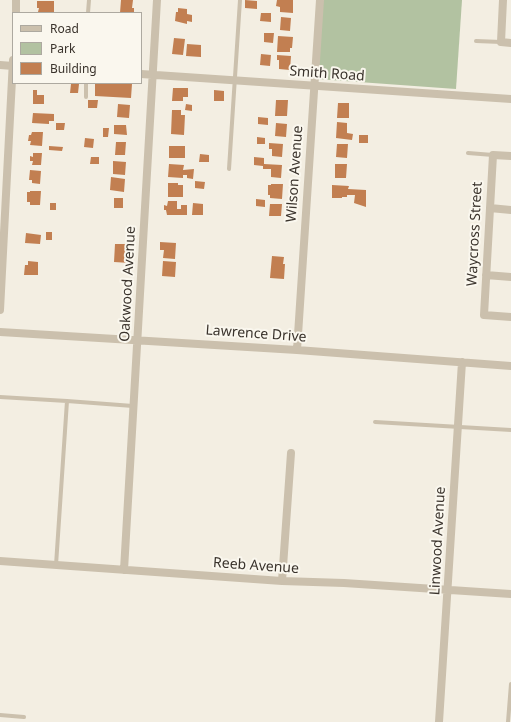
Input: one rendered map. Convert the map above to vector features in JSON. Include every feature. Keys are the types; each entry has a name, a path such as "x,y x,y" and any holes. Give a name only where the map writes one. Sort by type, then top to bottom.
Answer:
{"street":[{"path":"16,0 16,12"},
{"name":"Oakwood Avenue","path":"124,570 157,0"},
{"name":"Wilson Avenue","path":"297,350 320,0"},
{"path":"503,0 501,42 511,43"},
{"path":"0,65 12,66"},
{"name":"Smith Road","path":"142,74 511,99"},
{"path":"0,310 3,218 12,81"},
{"path":"493,155 511,156"},
{"name":"Waycross Street","path":"493,155 484,315 511,317"},
{"path":"490,208 511,210"},
{"path":"486,275 511,277"},
{"name":"Lawrence Drive","path":"0,332 297,350 511,366"},
{"name":"Linwood Avenue","path":"439,722 462,362"},
{"path":"282,581 291,454"},
{"name":"Reeb Avenue","path":"0,562 282,581 344,583 511,594"}],"lane":[{"path":"88,12 89,0"},
{"path":"229,170 240,0"},
{"path":"476,41 501,42"},
{"path":"86,84 86,97"},
{"path":"468,153 493,155"},
{"path":"0,397 134,406"},
{"path":"56,565 67,401"},
{"path":"375,422 511,430"},
{"path":"508,722 511,684"},
{"path":"0,715 24,717"}],"green space":[{"path":"322,0 462,0 456,89 317,79"}],"building":[{"path":"121,0 133,0 132,8 134,8 134,12 120,12"},
{"path":"245,0 257,1 257,9 245,8"},
{"path":"277,0 293,0 293,13 280,12 280,7 276,6"},
{"path":"37,1 54,1 54,12 38,12 39,8 37,8"},
{"path":"178,8 187,9 187,14 192,15 192,22 187,21 187,24 175,21"},
{"path":"261,13 271,13 271,22 260,21"},
{"path":"281,17 291,18 290,31 280,30"},
{"path":"264,33 274,33 273,43 264,42"},
{"path":"278,36 293,37 290,52 277,52"},
{"path":"174,38 185,39 183,55 172,54"},
{"path":"187,44 201,45 201,57 186,56"},
{"path":"261,54 271,55 270,66 260,65"},
{"path":"277,55 291,56 290,70 279,69 279,60 277,60"},
{"path":"71,84 79,84 78,93 70,93"},
{"path":"95,84 132,84 131,98 95,96"},
{"path":"173,88 188,88 188,97 183,97 183,101 172,101"},
{"path":"33,90 37,90 37,95 44,95 44,104 33,104"},
{"path":"214,90 224,91 224,101 214,101"},
{"path":"88,100 98,100 97,108 88,108"},
{"path":"276,100 288,100 287,116 275,116"},
{"path":"338,103 349,103 349,118 337,118"},
{"path":"118,104 130,105 129,118 117,117"},
{"path":"186,104 192,105 192,111 185,110"},
{"path":"172,110 181,110 181,115 185,115 184,135 171,134"},
{"path":"33,113 54,114 54,121 49,121 49,124 32,123"},
{"path":"258,117 268,118 268,125 258,124"},
{"path":"337,122 347,123 347,133 353,134 352,140 336,138"},
{"path":"56,123 65,123 64,130 56,130"},
{"path":"276,123 287,124 286,137 275,136"},
{"path":"114,125 126,125 127,135 114,134"},
{"path":"103,128 109,128 108,137 103,137"},
{"path":"32,132 43,132 42,146 30,145 31,141 28,141 29,135 31,135"},
{"path":"359,135 368,135 368,143 359,143"},
{"path":"257,137 265,138 265,144 257,144"},
{"path":"85,138 94,139 93,148 84,147"},
{"path":"116,142 126,142 125,155 115,155"},
{"path":"269,143 283,144 282,157 272,156 272,149 269,149"},
{"path":"337,144 348,144 347,158 336,157"},
{"path":"49,146 63,147 62,151 49,150"},
{"path":"169,146 185,146 185,158 169,158"},
{"path":"33,153 42,153 41,165 32,165 33,161 30,161 30,156 33,157"},
{"path":"200,154 209,155 209,162 199,162"},
{"path":"91,157 99,157 99,164 90,164"},
{"path":"254,157 264,158 264,164 282,165 281,178 271,177 271,169 263,169 263,166 254,165"},
{"path":"113,161 126,162 125,175 113,174"},
{"path":"169,164 184,165 183,170 194,169 193,179 187,178 187,175 183,175 183,178 168,177"},
{"path":"335,164 347,164 346,178 335,178"},
{"path":"30,170 41,171 40,184 32,183 32,180 29,180"},
{"path":"111,177 125,179 124,192 110,190"},
{"path":"195,181 205,182 204,189 195,188"},
{"path":"168,183 178,183 178,185 183,185 183,197 168,197"},
{"path":"283,184 282,199 270,198 270,195 268,195 268,185"},
{"path":"332,185 349,186 348,189 366,190 366,207 354,203 355,195 347,195 347,197 342,198 332,198"},
{"path":"41,191 40,205 30,205 30,202 27,202 27,192"},
{"path":"114,198 123,198 123,208 114,208"},
{"path":"256,199 265,200 265,207 256,206"},
{"path":"168,201 177,201 177,209 181,209 181,205 187,205 187,215 167,215 166,210 164,210 164,205 167,206"},
{"path":"50,203 56,203 56,210 50,210"},
{"path":"193,203 203,204 203,215 192,215"},
{"path":"270,204 282,204 281,216 269,216"},
{"path":"46,232 52,232 52,240 46,240"},
{"path":"26,233 41,235 40,244 25,243"},
{"path":"160,242 176,243 175,259 163,258 164,250 160,250"},
{"path":"115,244 126,244 126,247 130,247 130,263 114,262"},
{"path":"272,256 284,257 284,279 270,278"},
{"path":"28,261 38,262 38,275 24,275 25,265 28,265"},
{"path":"163,261 176,262 175,277 162,276"}]}
